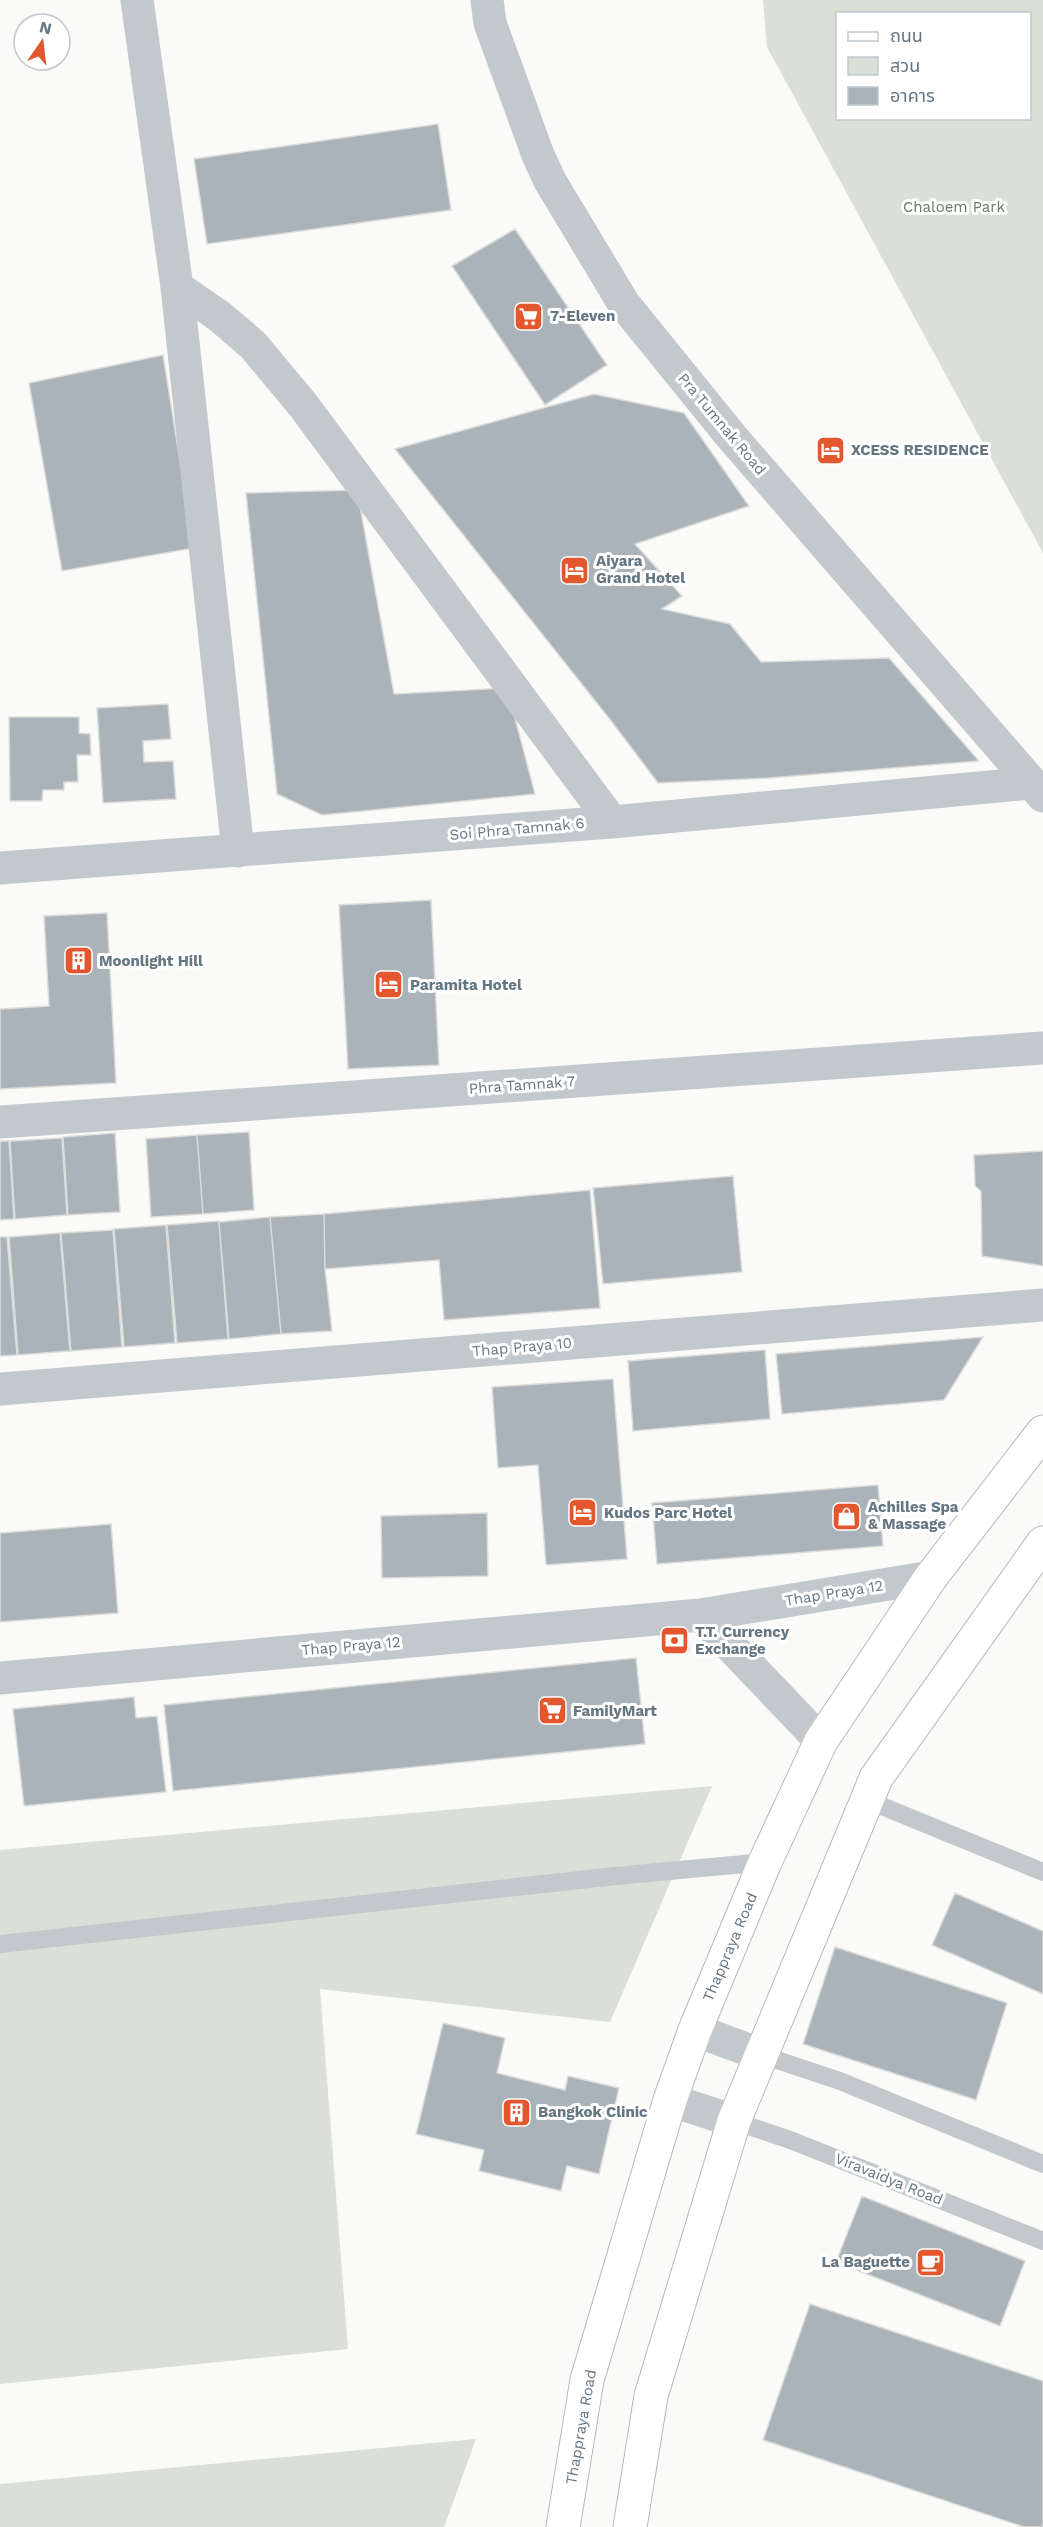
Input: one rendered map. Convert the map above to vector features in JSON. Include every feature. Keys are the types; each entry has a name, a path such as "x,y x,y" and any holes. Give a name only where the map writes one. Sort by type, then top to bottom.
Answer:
{"main road":[{"name":"Thappraya Road","path":"563,2527 587,2380 670,2100 695,2030 765,1862 821,1741 932,1577 1043,1432"},
{"path":"630,2527 651,2396 734,2121 867,1800 880,1772 1043,1543"}],"street":[{"path":"137,0 177,287 238,851"},
{"name":"Pra Tumnak Road","path":"487,0 490,23 538,155 550,181 624,304 731,436 1038,789"},
{"path":"177,287 219,316 253,345 303,405 612,822"},
{"name":"Soi Phra Tamnak 6","path":"0,868 1038,789"},
{"name":"Phra Tamnak 7","path":"0,1122 1043,1048"},
{"name":"Thap Praya 10","path":"0,1389 1043,1305"},
{"name":"Thap Praya 12","path":"0,1678 701,1615 932,1577"},
{"path":"701,1615 821,1741"},
{"path":"695,2030 762,2055"},
{"path":"670,2100 734,2121"}],"lane":[{"path":"867,1800 1043,1872"},
{"path":"0,1944 604,1877 765,1862"},
{"path":"762,2055 840,2080 1043,2164"},
{"name":"Viravaidya Road","path":"734,2121 793,2141 1043,2241"}],"green space":[{"name":"Chaloem Park","path":"763,0 1043,0 1043,553 767,47"},
{"path":"712,1786 610,2022 320,1989 348,2349 0,2384 0,1850"},
{"path":"476,2439 444,2527 0,2527 0,2484"}],"building":[{"path":"438,124 451,210 207,244 194,159"},
{"name":"7-Eleven","path":"515,229 607,365 545,405 452,266"},
{"path":"163,355 194,548 62,571 29,383"},
{"name":"Aiyara Grand Hotel","path":"594,394 684,413 749,506 635,544 682,596 662,609 730,624 761,662 889,658 979,761 769,778 658,783 395,449"},
{"path":"357,490 394,694 507,688 535,794 322,815 277,794 246,493"},
{"path":"168,704 171,739 143,741 144,762 173,761 176,799 103,803 97,708"},
{"path":"9,717 79,717 79,733 90,734 91,755 77,755 78,782 64,782 64,790 43,790 42,801 10,801"},
{"name":"Paramita Hotel","path":"431,900 439,1065 348,1069 339,905"},
{"name":"Moonlight Hill","path":"107,913 116,1083 0,1089 0,1009 49,1006 44,916"},
{"path":"249,1132 254,1210 203,1214 197,1135"},
{"path":"115,1133 120,1212 68,1215 63,1137"},
{"path":"197,1135 203,1214 151,1217 146,1139"},
{"path":"62,1138 67,1215 15,1219 10,1141"},
{"path":"0,1141 9,1141 14,1219 0,1220"},
{"path":"1043,1151 1043,1266 982,1256 981,1191 975,1186 974,1155"},
{"path":"733,1176 742,1272 603,1284 593,1188"},
{"path":"590,1190 600,1308 444,1320 439,1260 325,1269 324,1214"},
{"path":"324,1214 325,1269 332,1331 281,1334 270,1217"},
{"path":"270,1217 281,1334 229,1339 219,1222"},
{"path":"219,1221 228,1339 177,1343 167,1225"},
{"path":"166,1225 175,1343 124,1347 114,1229"},
{"path":"113,1230 122,1347 71,1351 61,1233"},
{"path":"60,1233 70,1351 18,1355 9,1237"},
{"path":"0,1237 7,1237 17,1355 0,1356"},
{"path":"983,1337 944,1400 782,1414 776,1354"},
{"path":"765,1350 770,1419 633,1431 628,1361"},
{"name":"Kudos Parc Hotel","path":"613,1379 627,1559 546,1565 538,1465 498,1468 492,1387"},
{"path":"878,1485 883,1546 657,1564 652,1503"},
{"path":"487,1513 488,1576 382,1578 381,1516"},
{"path":"111,1524 118,1613 0,1622 0,1533"},
{"name":"T.T. Currency Exchange","path":"687,1629 689,1650 662,1653 660,1632"},
{"path":"636,1658 645,1744 173,1791 164,1705"},
{"path":"134,1697 136,1718 157,1716 166,1792 24,1806 13,1709"},
{"path":"955,1893 1043,1931 1043,1994 932,1945"},
{"path":"835,1947 1007,2003 976,2100 803,2044"},
{"name":"Bangkok Clinic","path":"443,2023 505,2038 497,2073 565,2090 568,2076 619,2088 599,2174 567,2166 561,2191 479,2171 484,2150 416,2134"},
{"name":"La Baguette","path":"862,2196 1025,2261 1000,2326 836,2262"},
{"path":"810,2304 1043,2381 1043,2527 1024,2527 763,2440"}],"place":[{"name":"7-Eleven","path":"529,316"},
{"name":"XCESS RESIDENCE","path":"830,450"},
{"name":"Aiyara Grand Hotel","path":"575,570"},
{"name":"Moonlight Hill","path":"78,961"},
{"name":"Paramita Hotel","path":"389,985"},
{"name":"Kudos Parc Hotel","path":"583,1513"},
{"name":"Achilles Spa & Massage","path":"847,1516"},
{"name":"T.T. Currency Exchange","path":"674,1641"},
{"name":"FamilyMart","path":"552,1711"},
{"name":"Bangkok Clinic","path":"517,2112"},
{"name":"La Baguette","path":"931,2262"}]}
